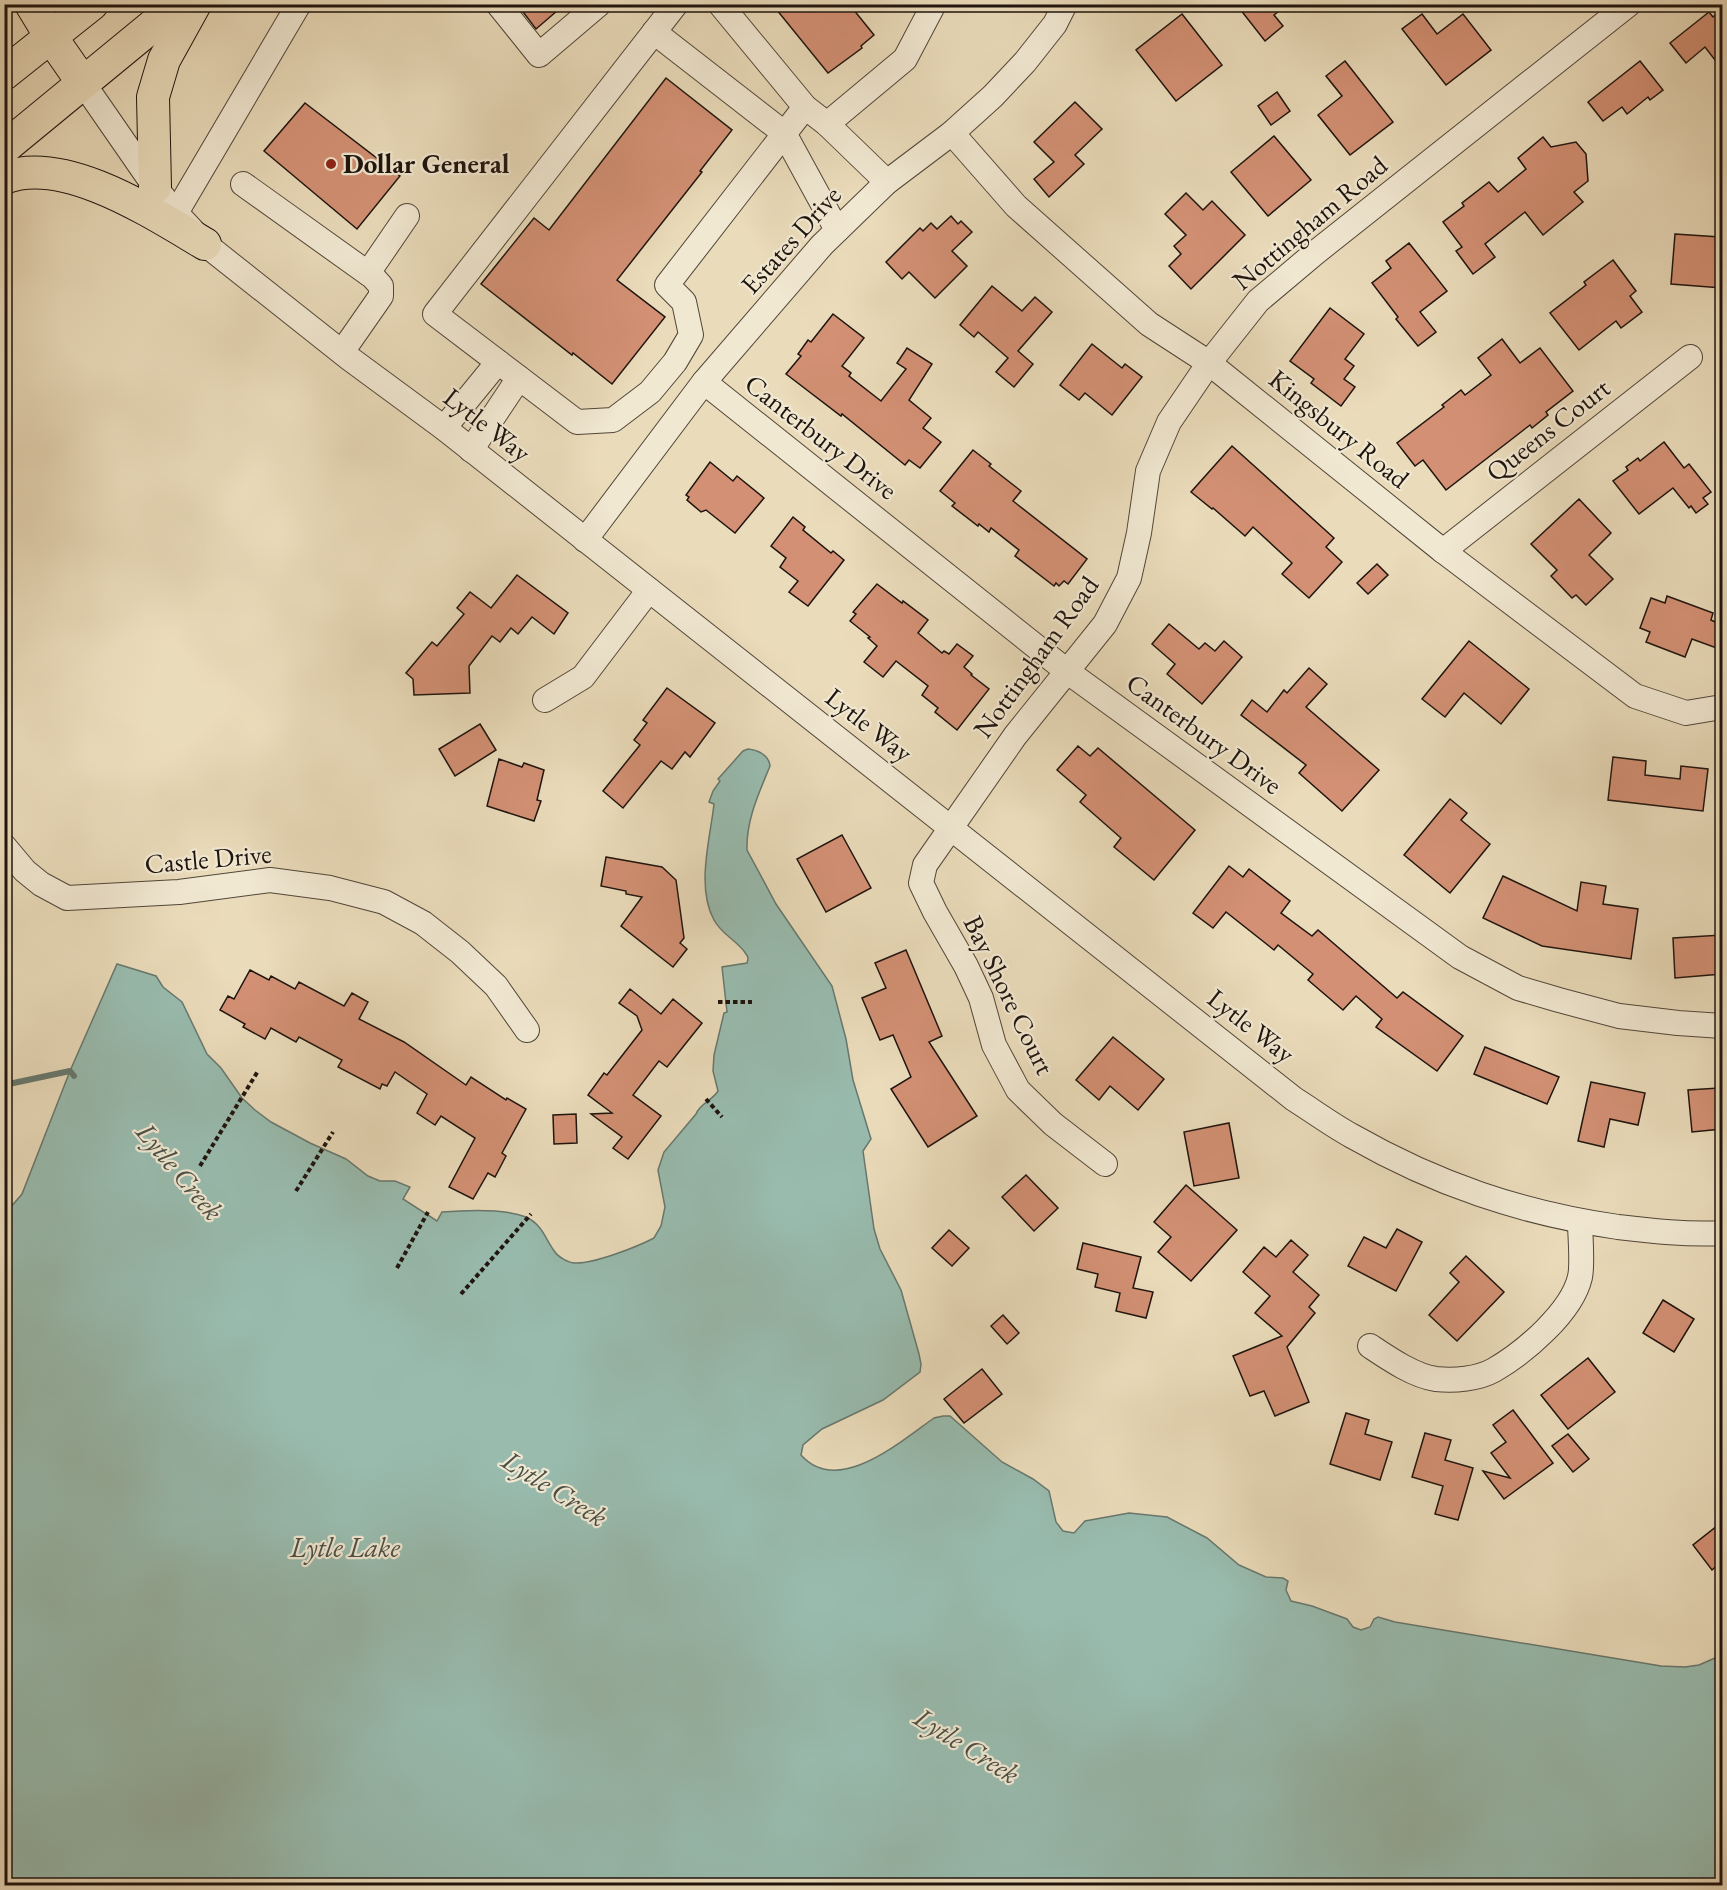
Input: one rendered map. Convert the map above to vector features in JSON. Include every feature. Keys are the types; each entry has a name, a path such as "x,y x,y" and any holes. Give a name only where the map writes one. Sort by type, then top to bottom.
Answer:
{"main road":[{"path":"31,4 83,83"},
{"path":"4,74 92,4"},
{"path":"4,148 179,4"},
{"path":"155,187 153,96 164,60 195,4"},
{"path":"4,178 15,174 58,173 92,184 152,213 206,244"}],"street":[{"path":"176,213 299,4"},
{"path":"498,4 539,55 599,4"},
{"path":"720,4 805,107 886,182"},
{"path":"826,124 905,59 934,4"},
{"name":"Estates Drive","path":"585,540 704,382 837,230 886,182 952,133 993,96 1025,62 1055,24 1065,4"},
{"name":"Nottingham Road","path":"951,827 1015,736 1105,624 1130,578 1148,471 1169,422 1209,363 1258,301 1629,4"},
{"path":"669,7 654,32 435,314 577,422 613,420 650,392 675,362 691,335 684,302 667,285 805,107"},
{"path":"654,32 784,133 837,230"},
{"name":"Lytle Way","path":"83,83 155,187 206,244 444,428 1294,1099 1351,1136 1408,1166 1471,1193 1528,1210 1580,1221 1646,1231 1722,1233"},
{"name":"Kingsbury Road","path":"952,133 1016,207 1149,324 1209,363 1443,551 1635,696 1686,713 1722,707"},
{"path":"243,184 368,273 381,286 381,296 342,351"},
{"path":"368,273 407,216"},
{"name":"Queens Court","path":"1443,551 1690,357"},
{"path":"444,428 498,362"},
{"path":"471,450 519,378"},
{"name":"Canterbury Drive","path":"704,382 1068,672 1460,957 1518,988 1569,1003 1619,1016 1722,1026"},
{"path":"545,700 583,677 649,590"},
{"name":"Bay Shore Court","path":"951,827 925,865 921,883 934,912 966,966 981,998 994,1046 1018,1090 1053,1124 1105,1164"},
{"name":"Castle Drive","path":"4,846 25,871 40,884 67,898 179,892 270,880 330,888 384,902 423,923 460,952 496,986 527,1030"},
{"path":"1370,1346 1400,1366 1434,1379 1466,1379 1493,1371 1552,1324 1569,1302 1580,1276 1580,1221"}],"path":[{"path":"718,1002 752,1002"},
{"path":"200,1166 258,1071"},
{"path":"706,1099 722,1117"},
{"path":"296,1191 333,1132"},
{"path":"397,1268 428,1212"},
{"path":"461,1294 531,1214"}],"water":[{"name":"Lytle Lake","path":"748,749 762,754 768,759 770,766 751,817 747,850 776,904 832,986 846,1039 853,1080 871,1139 863,1151 874,1229 880,1249 901,1290 921,1364 920,1372 883,1400 822,1429 803,1445 801,1455 816,1466 833,1470 851,1468 887,1451 934,1418 950,1416 1002,1462 1033,1479 1049,1491 1056,1522 1063,1531 1074,1533 1085,1521 1129,1513 1167,1517 1207,1538 1239,1565 1266,1577 1283,1578 1288,1581 1286,1590 1291,1601 1347,1619 1353,1627 1361,1630 1370,1627 1374,1619 1378,1617 1395,1622 1661,1666 1699,1665 1722,1655 1722,1885 5,1885 5,1222 10,1208 22,1194 70,1071 117,964 156,976 163,987 182,1002 207,1054 221,1068 242,1098 255,1110 271,1122 310,1143 346,1159 368,1176 380,1181 395,1181 410,1187 403,1199 437,1221 442,1212 473,1210 507,1212 532,1220 540,1228 556,1254 570,1262 583,1263 615,1254 654,1238 661,1226 665,1207 658,1170 664,1152 700,1107 718,1091 713,1071 714,1055 724,1013 727,1012 722,967 747,963 748,958 743,949 717,925 709,907 705,878 714,804 709,802 720,781 718,779 743,751"}],"building":[{"path":"517,4 565,4 536,29"},
{"path":"772,4 849,4 874,35 861,46 862,48 828,73"},
{"path":"1236,4 1288,4 1274,15 1283,26 1265,41"},
{"path":"1722,9 1722,69 1705,47 1686,63 1670,43 1709,12 1713,17"},
{"path":"1182,14 1222,65 1176,101 1136,50"},
{"path":"1422,14 1437,34 1463,14 1491,50 1446,85 1402,29"},
{"path":"1345,61 1393,122 1350,155 1318,115 1342,96 1326,76"},
{"path":"1640,61 1663,90 1650,100 1648,97 1627,114 1622,107 1603,121 1588,102"},
{"path":"666,78 732,130 617,280 665,317 612,384 481,284 534,218 549,230"},
{"path":"1277,92 1290,111 1271,125 1258,106"},
{"path":"1075,102 1102,129 1075,155 1084,164 1049,197 1034,179 1054,162 1034,142"},
{"name":"Dollar General","path":"305,103 400,176 357,229 264,151"},
{"path":"1274,136 1311,180 1268,216 1231,172"},
{"path":"1543,137 1551,147 1576,142 1586,154 1588,181 1574,192 1583,202 1543,235 1525,212 1485,244 1495,257 1473,274 1456,251 1462,247 1443,222 1464,206 1462,203 1489,182 1498,192 1526,169 1518,158"},
{"path":"1186,193 1203,210 1212,201 1245,235 1191,289 1169,266 1181,254 1174,246 1186,235 1165,214"},
{"path":"951,216 958,224 961,221 972,232 952,251 967,266 935,298 909,272 902,279 886,262 920,228 923,231 931,223 937,229"},
{"path":"1675,234 1720,237 1722,288 1671,284"},
{"path":"1409,243 1447,291 1420,312 1436,332 1418,346 1396,319 1398,317 1372,283 1391,268 1386,261"},
{"path":"1613,260 1636,291 1630,296 1642,312 1621,328 1616,321 1579,350 1550,313 1586,285 1584,282"},
{"path":"992,286 1022,311 1035,297 1052,312 1018,351 1033,364 1014,387 996,372 1008,358 978,332 974,337 960,325"},
{"path":"1330,308 1364,334 1345,359 1354,366 1344,379 1355,387 1341,406 1311,383 1314,379 1290,361"},
{"path":"833,314 864,338 842,366 851,373 849,376 881,401 906,369 897,363 907,348 932,364 909,400 931,418 923,428 941,442 920,468 909,460 905,465 842,414 841,416 786,374 801,356 798,354 808,340 811,342"},
{"path":"1502,339 1520,363 1540,348 1573,391 1546,412 1548,415 1532,428 1530,425 1446,490 1423,460 1415,466 1397,443 1444,407 1442,405 1461,390 1465,395 1491,375 1478,358"},
{"path":"1092,344 1122,368 1125,364 1142,377 1112,415 1085,393 1079,400 1060,385"},
{"path":"1664,442 1684,468 1689,464 1711,492 1703,498 1708,504 1696,513 1673,488 1639,514 1613,481 1628,470 1626,467 1638,458 1640,461"},
{"path":"1232,446 1334,538 1326,547 1342,562 1309,598 1282,574 1292,563 1253,527 1245,536 1191,492"},
{"path":"973,450 1021,491 1013,501 1087,559 1068,584 1064,581 1059,586 1056,583 1054,586 1015,556 1019,550 991,528 989,532 979,524 978,526 952,506 955,503 940,491"},
{"path":"710,462 733,481 737,476 764,498 735,533 706,510 701,512 687,500 689,497 686,495"},
{"path":"1579,499 1611,533 1589,555 1613,579 1586,605 1576,595 1572,598 1551,576 1557,570 1531,544"},
{"path":"793,517 805,527 803,530 831,553 833,551 844,560 808,606 789,592 798,581 780,567 786,558 771,546"},
{"path":"1377,564 1388,575 1368,594 1357,583"},
{"path":"517,575 568,613 554,634 532,617 518,634 511,628 500,642 492,636 469,666 470,693 414,695 413,679 406,673 432,642 437,646 464,614 457,608 470,592 491,608"},
{"path":"877,584 928,620 918,633 942,653 944,651 949,654 957,644 973,656 964,667 989,689 957,730 935,712 938,708 922,695 928,686 896,661 883,677 864,662 877,646 868,638 870,637 850,621 856,614 853,612"},
{"path":"1667,596 1713,613 1711,620 1722,625 1722,650 1692,639 1685,657 1646,642 1650,632 1640,628 1651,598 1665,603"},
{"path":"1169,624 1199,649 1205,643 1215,651 1224,641 1242,657 1202,704 1167,674 1175,664 1152,644"},
{"path":"1469,641 1529,689 1501,724 1464,693 1445,717 1422,699"},
{"path":"1309,668 1327,684 1306,707 1379,770 1342,811 1299,773 1306,765 1241,715 1252,700 1267,712 1284,690 1287,693"},
{"path":"667,688 715,723 690,757 685,752 672,769 661,761 623,808 603,791 640,745 634,740 647,723 643,720"},
{"path":"480,724 496,750 455,776 439,749"},
{"path":"1078,746 1090,756 1098,748 1195,830 1154,880 1114,847 1121,838 1080,802 1086,795 1057,770"},
{"path":"1613,757 1646,761 1645,775 1680,779 1681,766 1708,769 1703,811 1608,800"},
{"path":"499,759 522,767 524,763 544,770 537,800 541,801 534,821 487,806"},
{"path":"1450,799 1467,813 1461,820 1490,844 1450,893 1404,855"},
{"path":"842,835 871,888 826,912 797,859"},
{"path":"606,857 662,867 676,880 684,938 680,943 687,949 673,967 621,926 642,897 601,886"},
{"path":"1229,866 1243,877 1249,869 1290,901 1281,913 1312,936 1318,930 1397,998 1403,992 1463,1036 1437,1071 1376,1027 1382,1019 1356,996 1343,1010 1308,980 1313,974 1278,945 1274,950 1226,912 1213,928 1193,913"},
{"path":"1503,876 1577,911 1581,882 1606,886 1603,904 1638,909 1631,959 1542,946 1483,918"},
{"path":"1722,935 1722,974 1675,978 1673,938"},
{"path":"906,950 942,1036 929,1042 977,1116 928,1147 891,1089 911,1077 893,1035 880,1040 862,998 886,988 875,963"},
{"path":"250,970 269,980 271,976 295,989 299,982 344,1006 352,993 368,1002 359,1019 404,1042 466,1085 471,1077 506,1100 507,1098 526,1109 502,1153 506,1156 495,1177 488,1173 473,1199 449,1187 475,1138 441,1116 435,1125 417,1113 427,1094 395,1072 387,1086 382,1084 380,1089 338,1067 342,1060 299,1037 296,1042 271,1028 265,1039 243,1027 245,1024 220,1010 228,996 234,999"},
{"path":"630,989 661,1014 673,999 702,1023 667,1067 659,1061 633,1095 661,1116 628,1159 613,1148 622,1137 591,1114 612,1113 588,1095 604,1073 607,1075 642,1030 637,1016 619,1003"},
{"path":"1113,1037 1164,1079 1138,1110 1110,1086 1099,1100 1076,1080"},
{"path":"1485,1047 1559,1077 1547,1104 1474,1074"},
{"path":"1591,1082 1645,1093 1638,1125 1610,1119 1604,1147 1578,1141"},
{"path":"1719,1088 1720,1100 1722,1100 1722,1129 1692,1132 1688,1090"},
{"path":"576,1114 577,1143 554,1144 553,1115"},
{"path":"1229,1123 1239,1178 1194,1186 1184,1132"},
{"path":"1026,1175 1058,1208 1034,1231 1002,1197"},
{"path":"1186,1185 1237,1230 1191,1281 1158,1252 1171,1237 1154,1222"},
{"path":"1397,1229 1422,1242 1396,1291 1348,1266 1364,1237 1386,1248"},
{"path":"949,1230 969,1248 952,1266 932,1248"},
{"path":"1291,1240 1308,1255 1293,1272 1319,1295 1309,1307 1315,1313 1287,1347 1309,1402 1275,1416 1264,1391 1250,1396 1233,1356 1282,1336 1255,1313 1270,1296 1243,1272 1264,1247 1276,1257"},
{"path":"1083,1243 1141,1257 1133,1288 1153,1292 1146,1318 1116,1311 1120,1293 1095,1287 1098,1274 1077,1269"},
{"path":"1466,1256 1504,1292 1457,1341 1429,1315 1459,1282 1450,1273"},
{"path":"1663,1300 1694,1319 1674,1352 1643,1333"},
{"path":"1003,1315 1019,1333 1007,1344 991,1326"},
{"path":"1588,1358 1615,1392 1568,1429 1541,1395"},
{"path":"982,1369 1002,1394 964,1423 944,1399"},
{"path":"1513,1410 1553,1463 1504,1499 1483,1471 1510,1478 1491,1453 1506,1442 1493,1425"},
{"path":"1346,1413 1369,1420 1365,1434 1392,1442 1380,1480 1330,1464"},
{"path":"1425,1433 1451,1440 1445,1460 1473,1468 1458,1520 1435,1514 1443,1486 1412,1477"},
{"path":"1568,1434 1589,1459 1573,1472 1552,1446"},
{"path":"1722,1522 1722,1561 1712,1570 1693,1545"}],"waterway":[{"name":"Lytle Creek","path":"4,1085 70,1071 74,1076"}],"place":[{"name":"Dollar General","path":"331,164"}]}
